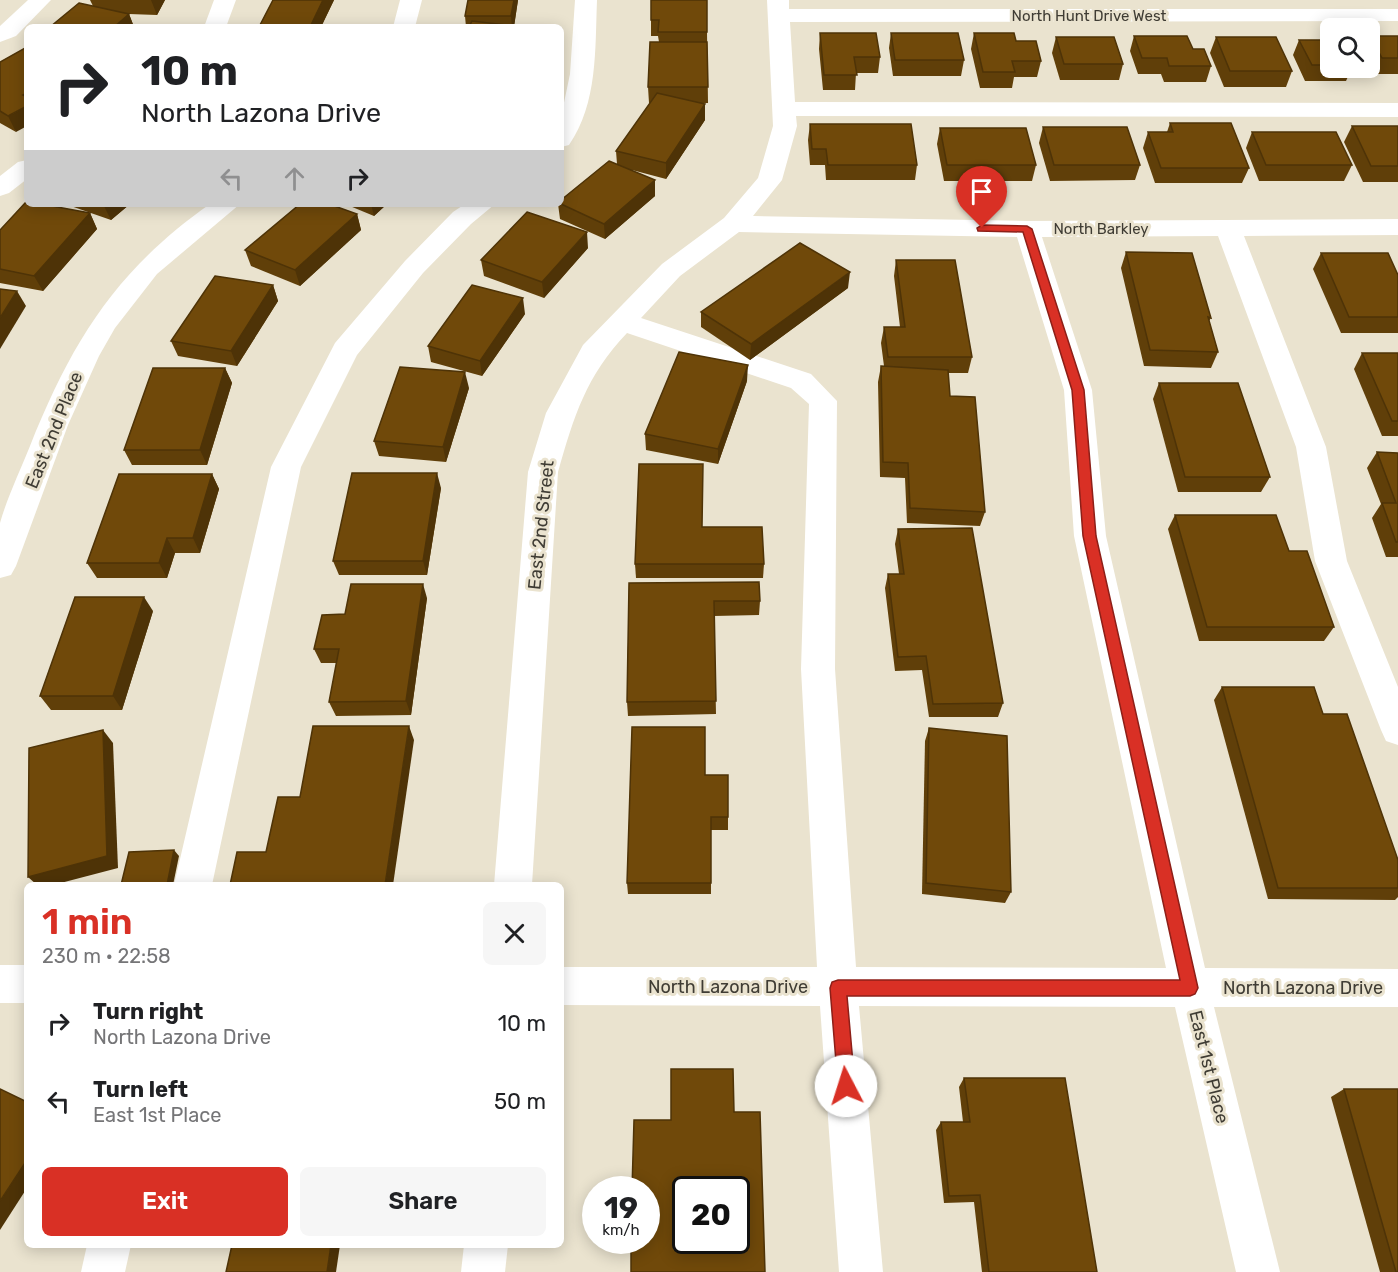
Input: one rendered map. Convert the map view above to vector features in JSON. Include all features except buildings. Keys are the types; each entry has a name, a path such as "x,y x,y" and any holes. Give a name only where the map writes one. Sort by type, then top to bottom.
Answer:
{"street":[{"path":"0,35 8,31 40,0"},
{"path":"215,24 225,0"},
{"path":"405,24 411,0"},
{"path":"564,137 568,133 580,86 586,0"},
{"name":"North Hunt Drive West","path":"779,8 1398,15"},
{"name":"East 2nd Street","path":"513,882 543,472 560,412 593,352 621,321 671,270 733,224 770,180 785,126 779,8"},
{"path":"784,109 1398,110"},
{"path":"0,188 24,169"},
{"name":"East 2nd Place","path":"0,566 76,372 125,294 178,239 223,207"},
{"path":"194,882 286,467 345,350 414,267 462,218 478,207"},
{"name":"North Barkley","path":"733,224 1229,230 1398,227"},
{"name":"East 1st Place","path":"1027,229 1078,390 1090,536 1190,988 1258,1272"},
{"path":"1229,230 1311,447 1331,561 1398,730"},
{"path":"621,321 801,381 823,401 818,669 838,988 861,1272"},
{"path":"0,984 24,984"},
{"name":"North Lazona Drive","path":"564,986 1398,988"},
{"path":"103,1272 109,1248"},
{"path":"483,1272 486,1248"}],"route":[{"path":"846,1086 838,988 889,986 1190,988 1090,536 1078,390 1027,229 982,228"}]}
